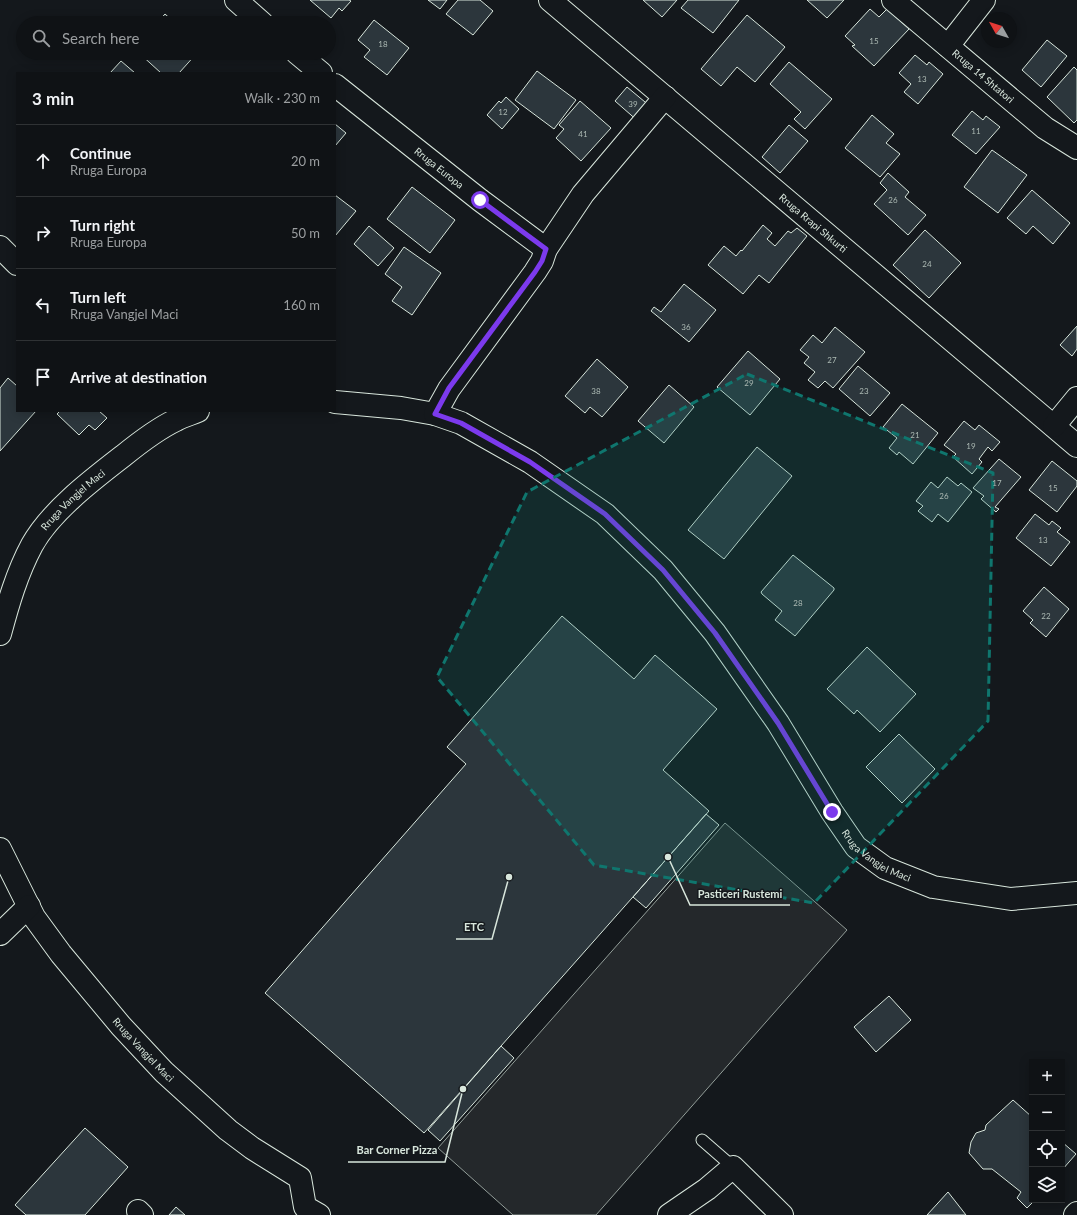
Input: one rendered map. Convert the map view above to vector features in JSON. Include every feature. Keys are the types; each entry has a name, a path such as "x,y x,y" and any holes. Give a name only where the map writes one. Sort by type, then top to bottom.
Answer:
{"street":[{"path":"236,0 254,16"},
{"name":"Rruga Rrapi Shkurti","path":"550,0 1077,446"},
{"name":"Rruga 14 Shtatori","path":"893,0 1045,128 1077,148"},
{"path":"948,46 984,0"},
{"path":"305,60 320,72"},
{"name":"Rruga Europa","path":"336,86 480,200 546,249"},
{"path":"435,414 449,388 535,272 542,261 546,249 583,194 665,97"},
{"path":"0,247 16,263"},
{"path":"1054,426 1077,398"},
{"name":"Rruga Vangjel Maci","path":"336,402 401,408 435,414 461,423 530,462 605,514 663,570 715,633 778,723 832,812 856,847 885,868 933,887 1011,899 1077,893"},
{"name":"Rruga Vangjel Maci","path":"0,634 18,574 32,544 50,520 91,481 171,415 191,412"},
{"name":"Rruga Vangjel Maci","path":"0,849 34,917 61,954 104,1007 149,1057 212,1116 240,1139 300,1178 306,1212"},
{"path":"0,934 29,906"},
{"path":"669,1215 707,1189 733,1167 782,1215"}],"lane":[{"path":"702,1140 733,1167"}],"highlighted area":[{"path":"747,374 993,473 988,721 814,903 594,865 437,677 527,492"}],"shaded area":[{"path":"725,823 847,930 596,1215 513,1215 438,1148"}],"building":[{"path":"310,0 351,1 342,11 339,8 333,16 329,16"},
{"path":"428,0 447,0 440,9"},
{"path":"458,0 480,0 493,11 473,35 446,14"},
{"path":"643,0 677,0 662,17"},
{"path":"688,0 739,0 713,33 681,8"},
{"path":"807,0 844,0 827,18"},
{"path":"870,9 879,17 887,9 909,29 874,66 852,46 855,45 845,36"},
{"path":"747,15 785,47 755,82 737,67 721,86 701,69"},
{"path":"374,20 409,48 387,75 364,57 370,50 358,40"},
{"path":"1047,40 1067,56 1041,87 1022,70"},
{"path":"915,55 927,65 929,62 943,74 918,104 904,92 911,84 899,73"},
{"path":"147,60 191,60 180,72 160,72"},
{"path":"121,61 134,72 111,72"},
{"path":"789,62 832,99 805,129 794,119 801,112 770,84"},
{"path":"1074,67 1077,70 1077,120 1074,123 1047,97"},
{"path":"537,71 576,100 554,129 515,100"},
{"path":"627,87 651,107 639,122 615,101"},
{"path":"506,97 519,109 502,129 487,115 499,101 501,103"},
{"path":"580,101 611,128 581,161 556,138 564,129 559,125"},
{"path":"972,111 983,120 986,116 1000,127 976,154 952,135"},
{"path":"872,115 894,134 886,143 900,154 880,177 845,148"},
{"path":"336,125 346,133 336,145"},
{"path":"789,125 808,141 780,173 762,157"},
{"path":"992,150 1027,175 998,213 964,187"},
{"path":"888,173 909,192 905,197 926,215 908,235 874,204 887,190 880,183"},
{"path":"412,187 455,220 430,253 387,219"},
{"path":"1032,190 1070,223 1053,244 1033,226 1026,234 1007,218"},
{"path":"336,196 356,211 336,235"},
{"path":"763,225 772,233 767,239 775,246 788,231 791,233 797,228 807,236 769,283 759,275 743,294 708,265 724,246 736,256 741,250 742,251"},
{"path":"369,226 394,248 378,266 354,244"},
{"path":"925,230 961,263 929,298 893,265"},
{"path":"404,247 441,273 412,315 392,301 402,287 385,274"},
{"path":"684,284 716,310 689,342 651,311 654,307 661,312"},
{"path":"1077,326 1077,349 1072,356 1060,345"},
{"path":"835,327 865,352 833,388 825,381 818,388 808,380 815,372 804,363 809,357 800,350 813,335 822,343"},
{"path":"748,351 780,379 750,415 717,387"},
{"path":"597,359 628,387 602,417 590,407 585,413 565,396"},
{"path":"858,366 890,393 870,416 839,389"},
{"path":"8,378 16,385 16,412 35,412 0,451 0,388"},
{"path":"669,385 694,407 664,443 638,421"},
{"path":"902,404 938,433 913,464 899,452 897,455 889,448 897,438 883,427"},
{"path":"59,412 100,412 107,418 95,430 89,425 79,435 57,414"},
{"path":"964,421 975,430 979,425 1000,442 992,451 988,447 979,459 982,462 972,474 953,457 956,454 944,445"},
{"path":"757,447 792,476 724,559 688,530"},
{"path":"999,459 1021,477 995,507 999,509 996,512 981,499 984,496 973,488"},
{"path":"1052,461 1077,481 1077,486 1057,512 1029,490"},
{"path":"947,477 958,486 961,483 972,492 948,522 938,514 932,522 918,511 923,506 916,501 931,482 938,488"},
{"path":"1035,514 1049,525 1052,521 1061,528 1057,532 1070,542 1051,566 1016,538"},
{"path":"793,555 834,588 834,590 795,636 775,620 782,611 761,592"},
{"path":"1044,587 1069,609 1046,637 1030,623 1033,620 1023,611"},
{"path":"562,616 634,679 655,655 717,709 663,770 709,811 424,1133 265,993 466,764 447,747"},
{"path":"867,647 916,694 880,732 857,710 854,714 827,689"},
{"path":"899,734 935,769 902,803 866,767"},
{"path":"706,814 719,825 646,908 633,897"},
{"path":"889,996 911,1020 876,1052 854,1027"},
{"path":"501,1046 514,1058 440,1141 428,1130"},
{"path":"1013,1100 1029,1114 1029,1203 1032,1203 1027,1208 1017,1198 1021,1192 992,1169 983,1169 969,1153 971,1142 976,1133 985,1130 986,1125"},
{"path":"85,1128 128,1167 85,1215 26,1215 15,1205"},
{"path":"1065,1145 1076,1154 1065,1167"},
{"path":"948,1192 966,1215 927,1215"},
{"path":"176,1207 185,1215 169,1215"}],"place":[{"name":"Pasticeri Rustemi","path":"668,857"},
{"name":"ETC","path":"509,877"},
{"name":"Bar Corner Pizza","path":"463,1089"}],"route":[{"path":"480,200 546,249 542,261 535,272 449,388 435,414 461,423 530,462 605,514 663,570 715,633 778,723 832,812"}]}
